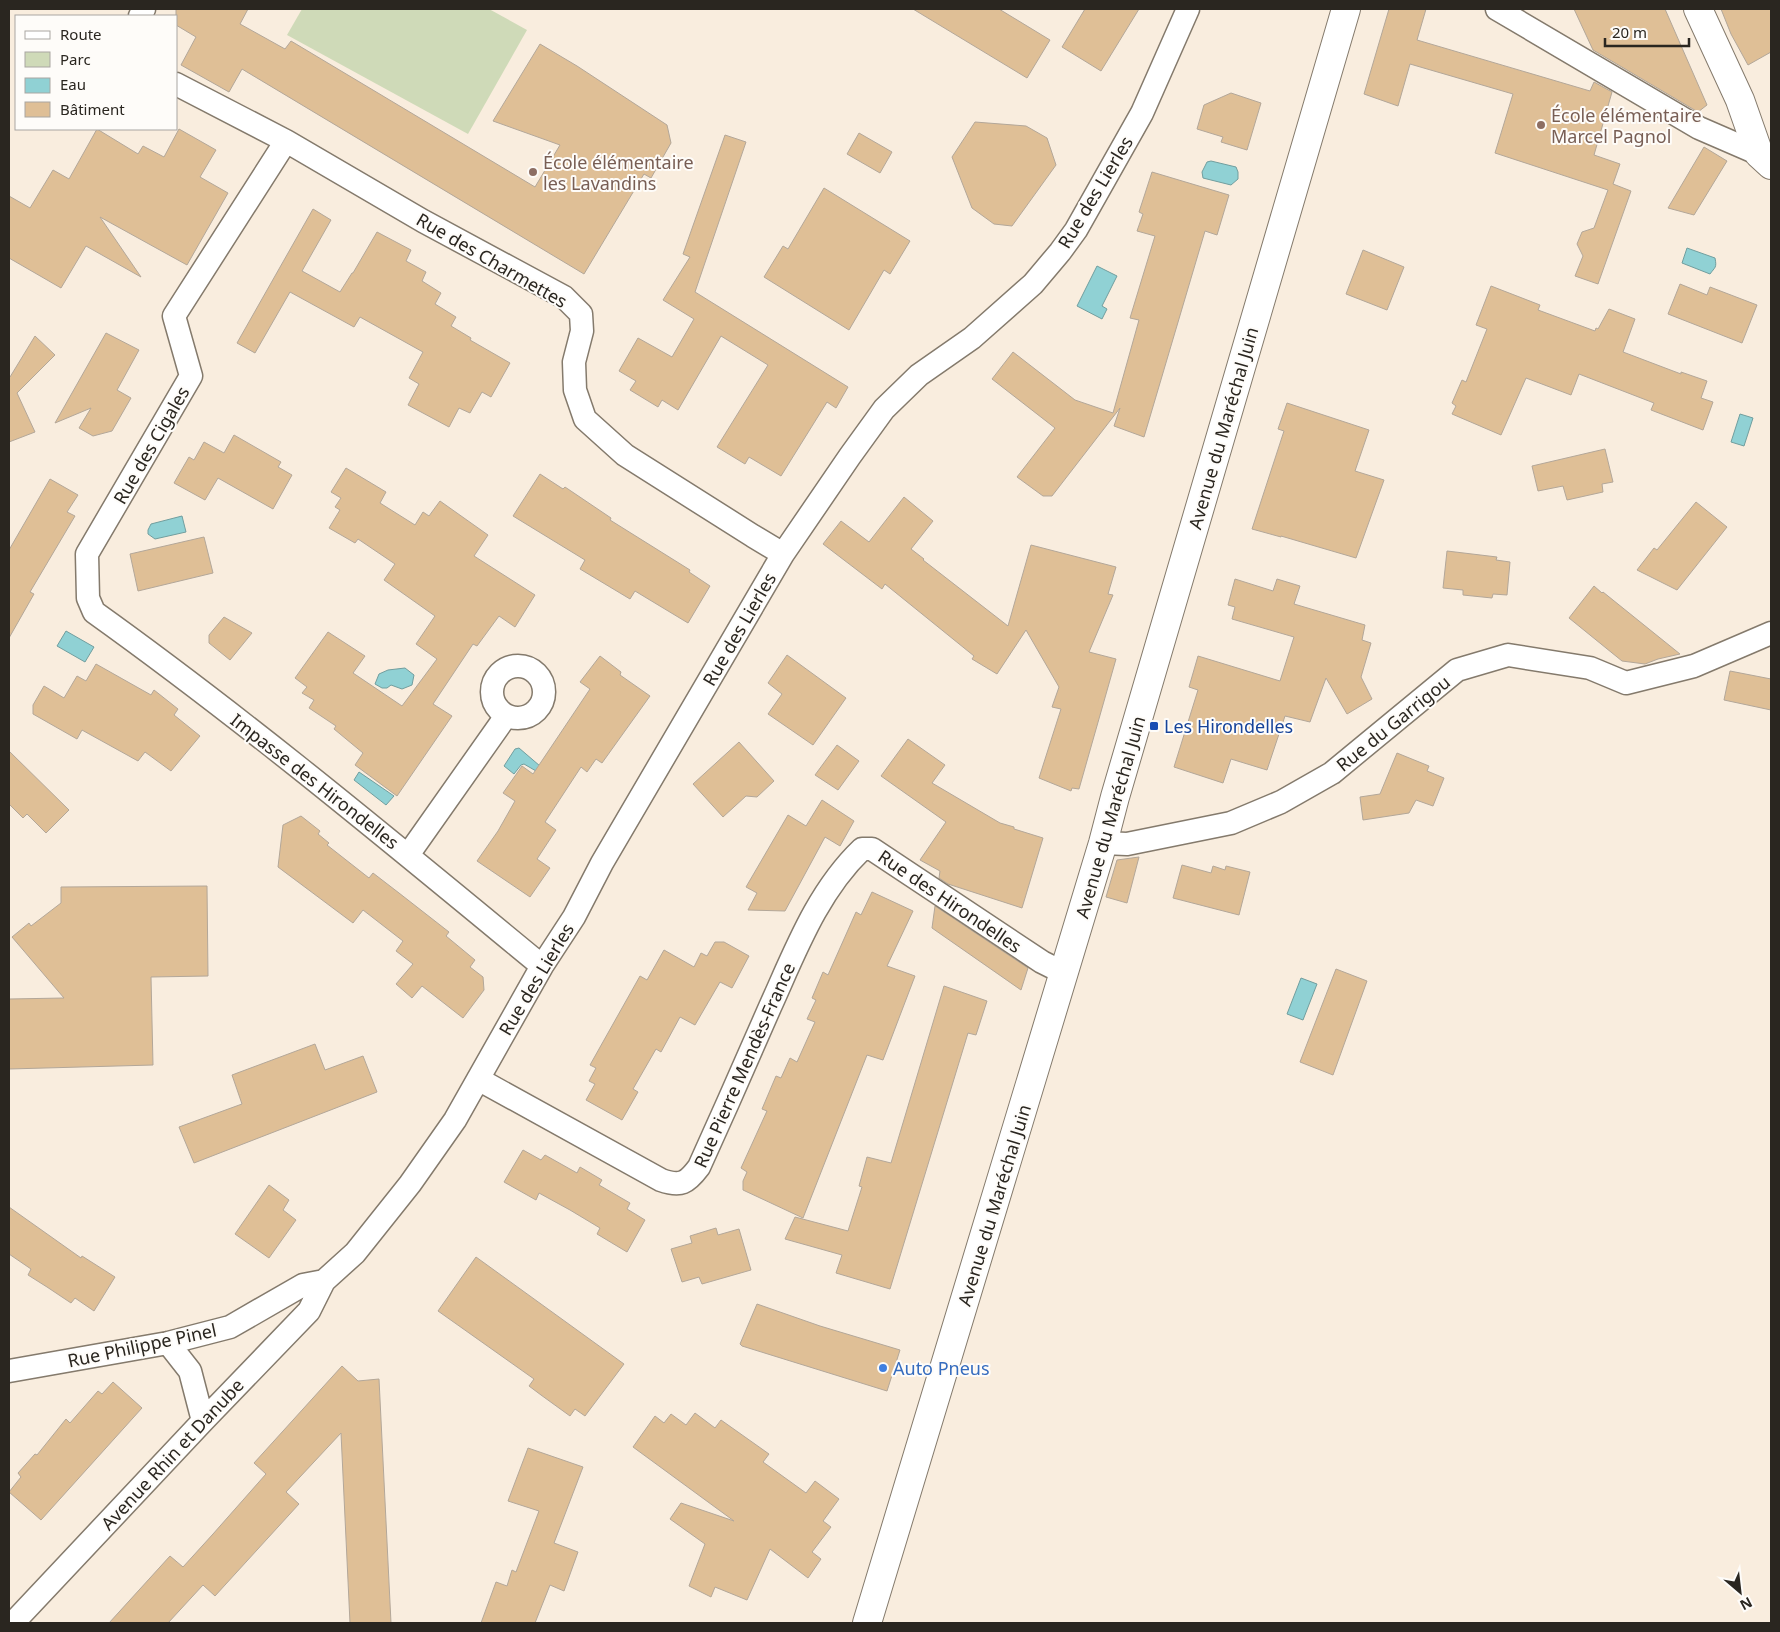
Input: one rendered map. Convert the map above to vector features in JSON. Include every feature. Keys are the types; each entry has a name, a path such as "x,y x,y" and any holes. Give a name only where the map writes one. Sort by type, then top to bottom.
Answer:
{"main road":[{"name":"Avenue du Maréchal Juin","path":"867,1623 1103,843 1346,9"},
{"path":"1698,9 1765,159"}],"street":[{"name":"Rue des Lierles","path":"324,1281 355,1253 410,1184 454,1120 542,966 574,917 602,863 783,554 850,456 884,409 919,376 972,338 1033,284 1076,230 1142,113 1188,9"},
{"path":"1498,9 1699,128 1765,159"},
{"name":"Rue des Charmettes","path":"178,85 286,140 423,221 564,297 581,314 582,331 574,362 575,390 585,419 625,455 783,554"},
{"name":"Rue des Cigales","path":"88,598 87,554 191,376 174,316 286,140"},
{"name":"Impasse des Hirondelles","path":"88,598 94,612 174,669 408,855 542,966"},
{"name":"Rue du Garrigou","path":"1103,843 1126,844 1231,824 1281,802 1332,773 1457,670 1508,655 1590,668 1626,684 1694,666 1771,633"},
{"path":"408,855 506,716"},
{"name":"Rue des Hirondelles","path":"809,922 848,862 862,849 872,850 1034,957 1064,973"},
{"name":"Rue Pierre Mendès-France","path":"478,1079 661,1180 674,1185 684,1183 692,1177 699,1167 809,922"},
{"name":"Rue Philippe Pinel","path":"9,1371 168,1343 230,1327 303,1286 324,1281"},
{"name":"Avenue Rhin et Danube","path":"13,1623 309,1311 324,1281"},
{"path":"168,1343 190,1371 203,1421"}],"green space":[{"path":"302,9 489,9 527,30 468,134 287,35"}],"water":[{"path":"1211,161 1236,167 1238,179 1231,185 1203,178 1202,172 1207,162"},
{"path":"1687,248 1715,258 1716,266 1710,274 1682,263"},
{"path":"1097,266 1117,276 1102,306 1107,309 1102,319 1077,306"},
{"path":"1740,414 1753,418 1744,446 1731,442"},
{"path":"182,516 186,532 155,539 148,534 151,524"},
{"path":"66,631 94,647 85,662 57,646"},
{"path":"405,668 414,675 412,685 402,689 391,685 387,688 382,688 375,684 379,674 388,670"},
{"path":"519,748 540,766 536,771 524,764 514,774 504,766 515,749"},
{"path":"359,772 394,796 386,805 354,780"},
{"path":"1301,978 1317,984 1303,1020 1287,1014"}],"building":[{"path":"176,9 248,9 240,24 285,49 291,41 535,187 560,145 493,121 540,44 667,125 671,143 651,178 644,174 584,274 242,69 229,92 181,65 196,37 178,26 178,15 176,15"},
{"path":"913,9 999,9 1050,40 1027,78"},
{"path":"1085,9 1139,9 1101,71 1062,47"},
{"path":"1389,9 1426,9 1417,40 1590,91 1594,82 1612,92 1594,155 1620,164 1613,184 1631,191 1598,284 1575,276 1583,256 1577,244 1582,232 1594,228 1608,190 1495,153 1513,94 1410,64 1398,106 1364,94"},
{"path":"1574,9 1665,9 1707,105 1698,112 1593,50"},
{"path":"1721,9 1771,9 1771,52 1748,65 1731,34"},
{"path":"1231,93 1261,103 1247,150 1221,142 1223,137 1197,129 1204,105"},
{"path":"975,122 1026,126 1047,138 1056,165 1012,226 994,224 972,208 952,157"},
{"path":"179,129 216,150 200,177 228,193 187,265 100,217 141,277 86,246 61,288 9,258 9,196 30,208 53,170 69,179 96,130 138,154 143,146 164,157"},
{"path":"859,133 892,152 880,173 847,154"},
{"path":"725,135 746,142 695,292 848,387 836,408 827,402 781,476 749,457 745,464 717,447 768,365 721,336 678,410 662,400 658,407 630,390 636,381 619,371 638,338 672,357 694,319 663,300 690,257 683,254"},
{"path":"1704,147 1727,161 1694,215 1668,208"},
{"path":"1152,172 1229,195 1217,235 1205,231 1144,437 1114,426 1120,408 1052,496 1043,496 1017,477 1055,428 992,379 1013,352 1075,400 1113,413 1139,320 1130,318 1155,236 1137,231 1143,214 1139,212"},
{"path":"824,188 910,241 890,274 884,270 849,330 764,277 783,246 788,249"},
{"path":"313,209 331,220 302,271 340,292 377,232 411,250 406,261 426,272 422,281 441,293 435,304 456,317 451,326 471,338 470,340 510,363 491,397 482,392 470,413 459,408 449,427 408,405 419,384 409,378 423,352 360,317 354,327 290,292 255,353 237,343"},
{"path":"1363,250 1404,267 1387,310 1346,294"},
{"path":"1680,284 1707,295 1710,287 1757,305 1742,343 1668,314"},
{"path":"1491,286 1540,305 1538,310 1595,331 1609,309 1635,319 1623,352 1681,374 1681,372 1707,381 1701,398 1713,402 1703,430 1651,410 1654,403 1579,374 1571,395 1526,378 1501,435 1452,414 1456,406 1452,403 1462,380 1466,382 1487,329 1476,325"},
{"path":"106,333 139,350 117,390 131,398 112,431 93,436 79,428 91,408 55,423"},
{"path":"35,336 55,355 17,393 35,432 9,442 9,374 10,377"},
{"path":"1287,403 1369,430 1355,471 1384,480 1356,558 1252,529 1284,431 1278,429"},
{"path":"234,435 281,462 278,467 292,475 273,509 218,478 205,500 174,483 189,457 194,460 204,442 224,453"},
{"path":"1605,449 1613,482 1602,484 1603,492 1567,500 1563,486 1538,491 1532,466"},
{"path":"346,468 386,492 380,503 415,525 423,512 429,516 440,501 488,535 474,556 535,595 515,627 499,616 477,646 473,644 433,704 452,716 397,796 355,765 363,753 334,729 336,726 309,708 314,700 302,693 307,687 295,678 328,632 365,656 353,673 402,706 437,659 416,644 435,616 384,580 395,564 358,539 355,543 329,528 340,510 335,507 341,498 331,492"},
{"path":"540,474 563,489 565,487 611,518 610,520 690,570 689,572 710,586 688,623 635,591 630,599 580,569 585,560 513,516"},
{"path":"50,479 78,495 67,512 75,516 30,592 34,594 9,638 9,550"},
{"path":"904,497 933,521 911,549 1008,626 1031,545 1116,567 1108,594 1113,595 1089,652 1116,659 1079,789 1072,788 1071,791 1039,778 1061,709 1052,707 1059,687 1026,630 997,674 972,659 974,656 885,584 882,589 823,544 841,521 869,542"},
{"path":"1696,502 1727,527 1677,590 1637,570 1654,548 1657,550"},
{"path":"204,537 213,573 138,591 130,554"},
{"path":"1447,551 1497,557 1496,560 1510,562 1507,595 1493,594 1492,598 1463,595 1463,590 1443,588"},
{"path":"1235,579 1273,591 1277,579 1300,586 1294,604 1365,625 1362,640 1371,643 1361,677 1372,699 1347,714 1326,678 1310,722 1285,716 1267,770 1231,759 1223,783 1174,767 1198,690 1189,687 1198,656 1280,681 1294,637 1232,619 1235,607 1228,605"},
{"path":"1594,586 1680,654 1645,664 1622,661 1569,618"},
{"path":"224,617 252,633 230,660 209,643 209,635"},
{"path":"787,655 846,698 813,745 768,714 782,694 768,683"},
{"path":"600,656 621,672 620,675 650,696 602,763 596,759 587,772 581,767 545,822 556,830 537,859 550,868 530,897 477,861 498,831 515,801 503,793 522,766 533,774 590,689 580,682"},
{"path":"96,664 151,695 154,690 178,709 174,715 200,736 171,771 145,752 138,761 82,730 77,739 33,714 33,705 44,686 64,698 77,676 86,681"},
{"path":"1730,671 1771,679 1771,710 1724,700"},
{"path":"908,739 945,765 932,783 1000,823 1043,838 1022,908 948,884 939,878 940,871 920,860 946,822 881,776"},
{"path":"739,742 774,781 757,797 746,796 723,817 693,784"},
{"path":"837,745 859,761 838,790 815,775"},
{"path":"9,751 69,810 46,833 27,814 23,818 9,804"},
{"path":"1397,753 1429,766 1427,771 1444,778 1433,806 1416,800 1409,813 1363,820 1360,797 1380,794"},
{"path":"822,800 854,821 840,846 825,837 785,911 748,910 757,893 746,887 788,815 806,826"},
{"path":"301,816 320,831 318,834 329,843 327,845 369,878 373,873 399,893 449,932 446,936 475,960 470,967 483,977 484,990 463,1018 422,986 412,998 396,984 413,964 396,951 403,941 363,910 353,923 278,867 283,825"},
{"path":"1139,857 1127,903 1106,897 1117,860"},
{"path":"1182,865 1211,873 1213,866 1225,870 1226,866 1250,872 1239,915 1173,898"},
{"path":"207,886 208,976 151,977 153,1065 9,1069 9,999 64,998 12,937 29,923 31,926 61,903 61,887"},
{"path":"872,892 913,911 887,966 915,976 883,1060 867,1055 803,1218 743,1190 743,1181 747,1172 741,1168 767,1111 762,1109 776,1076 781,1078 790,1058 797,1062 815,1022 807,1019 816,1000 812,998 823,972 828,975 856,912 861,915"},
{"path":"935,906 1028,968 1021,990 932,928"},
{"path":"715,942 724,942 749,956 732,988 720,982 695,1025 680,1017 661,1052 656,1049 633,1089 638,1092 622,1120 586,1100 595,1084 589,1081 596,1068 590,1065 640,976 647,980 664,950 694,967 701,953 707,956"},
{"path":"1336,969 1367,981 1333,1075 1300,1062"},
{"path":"944,986 987,1001 976,1035 968,1033 890,1289 836,1273 842,1255 785,1239 795,1217 848,1231 862,1187 859,1186 867,1157 891,1163"},
{"path":"315,1044 325,1070 363,1056 377,1092 194,1163 179,1127 242,1104 232,1075"},
{"path":"523,1150 541,1160 545,1155 577,1173 580,1167 602,1180 599,1185 630,1203 627,1209 645,1220 627,1252 597,1234 600,1228 570,1210 539,1193 536,1200 504,1182"},
{"path":"269,1185 289,1200 283,1210 296,1220 269,1258 235,1234"},
{"path":"9,1207 81,1258 82,1256 115,1277 94,1311 75,1298 71,1303 28,1275 31,1269 9,1254"},
{"path":"716,1228 718,1235 739,1229 751,1270 702,1284 699,1277 682,1282 671,1249 692,1243 690,1236"},
{"path":"476,1257 624,1364 585,1416 575,1409 570,1416 529,1386 534,1379 438,1311"},
{"path":"757,1304 820,1326 900,1350 887,1391 742,1346 740,1344"},
{"path":"342,1366 358,1381 379,1379 391,1623 350,1623 341,1433 286,1492 299,1504 215,1596 203,1585 168,1623 109,1623 170,1556 183,1567 213,1534 266,1474 254,1463"},
{"path":"113,1382 142,1408 41,1520 9,1492 21,1477 18,1473 35,1454 37,1455 66,1419 70,1423 98,1391 102,1394"},
{"path":"695,1413 715,1428 721,1420 769,1454 763,1462 806,1493 815,1481 839,1499 823,1521 831,1527 812,1552 821,1559 808,1578 770,1549 747,1600 715,1587 711,1597 689,1586 705,1544 670,1519 681,1503 734,1521 633,1447 655,1416 664,1423 671,1414 686,1425"},
{"path":"528,1448 583,1467 554,1543 578,1552 564,1591 550,1585 535,1623 481,1623 496,1582 507,1586 512,1570 516,1572 539,1511 508,1501"}],"place":[{"name":"École élémentaire Marcel Pagnol","path":"1541,125"},
{"name":"École élémentaire les Lavandins","path":"533,172"},
{"name":"Les Hirondelles","path":"1154,726"},
{"name":"Auto Pneus","path":"883,1368"}]}
